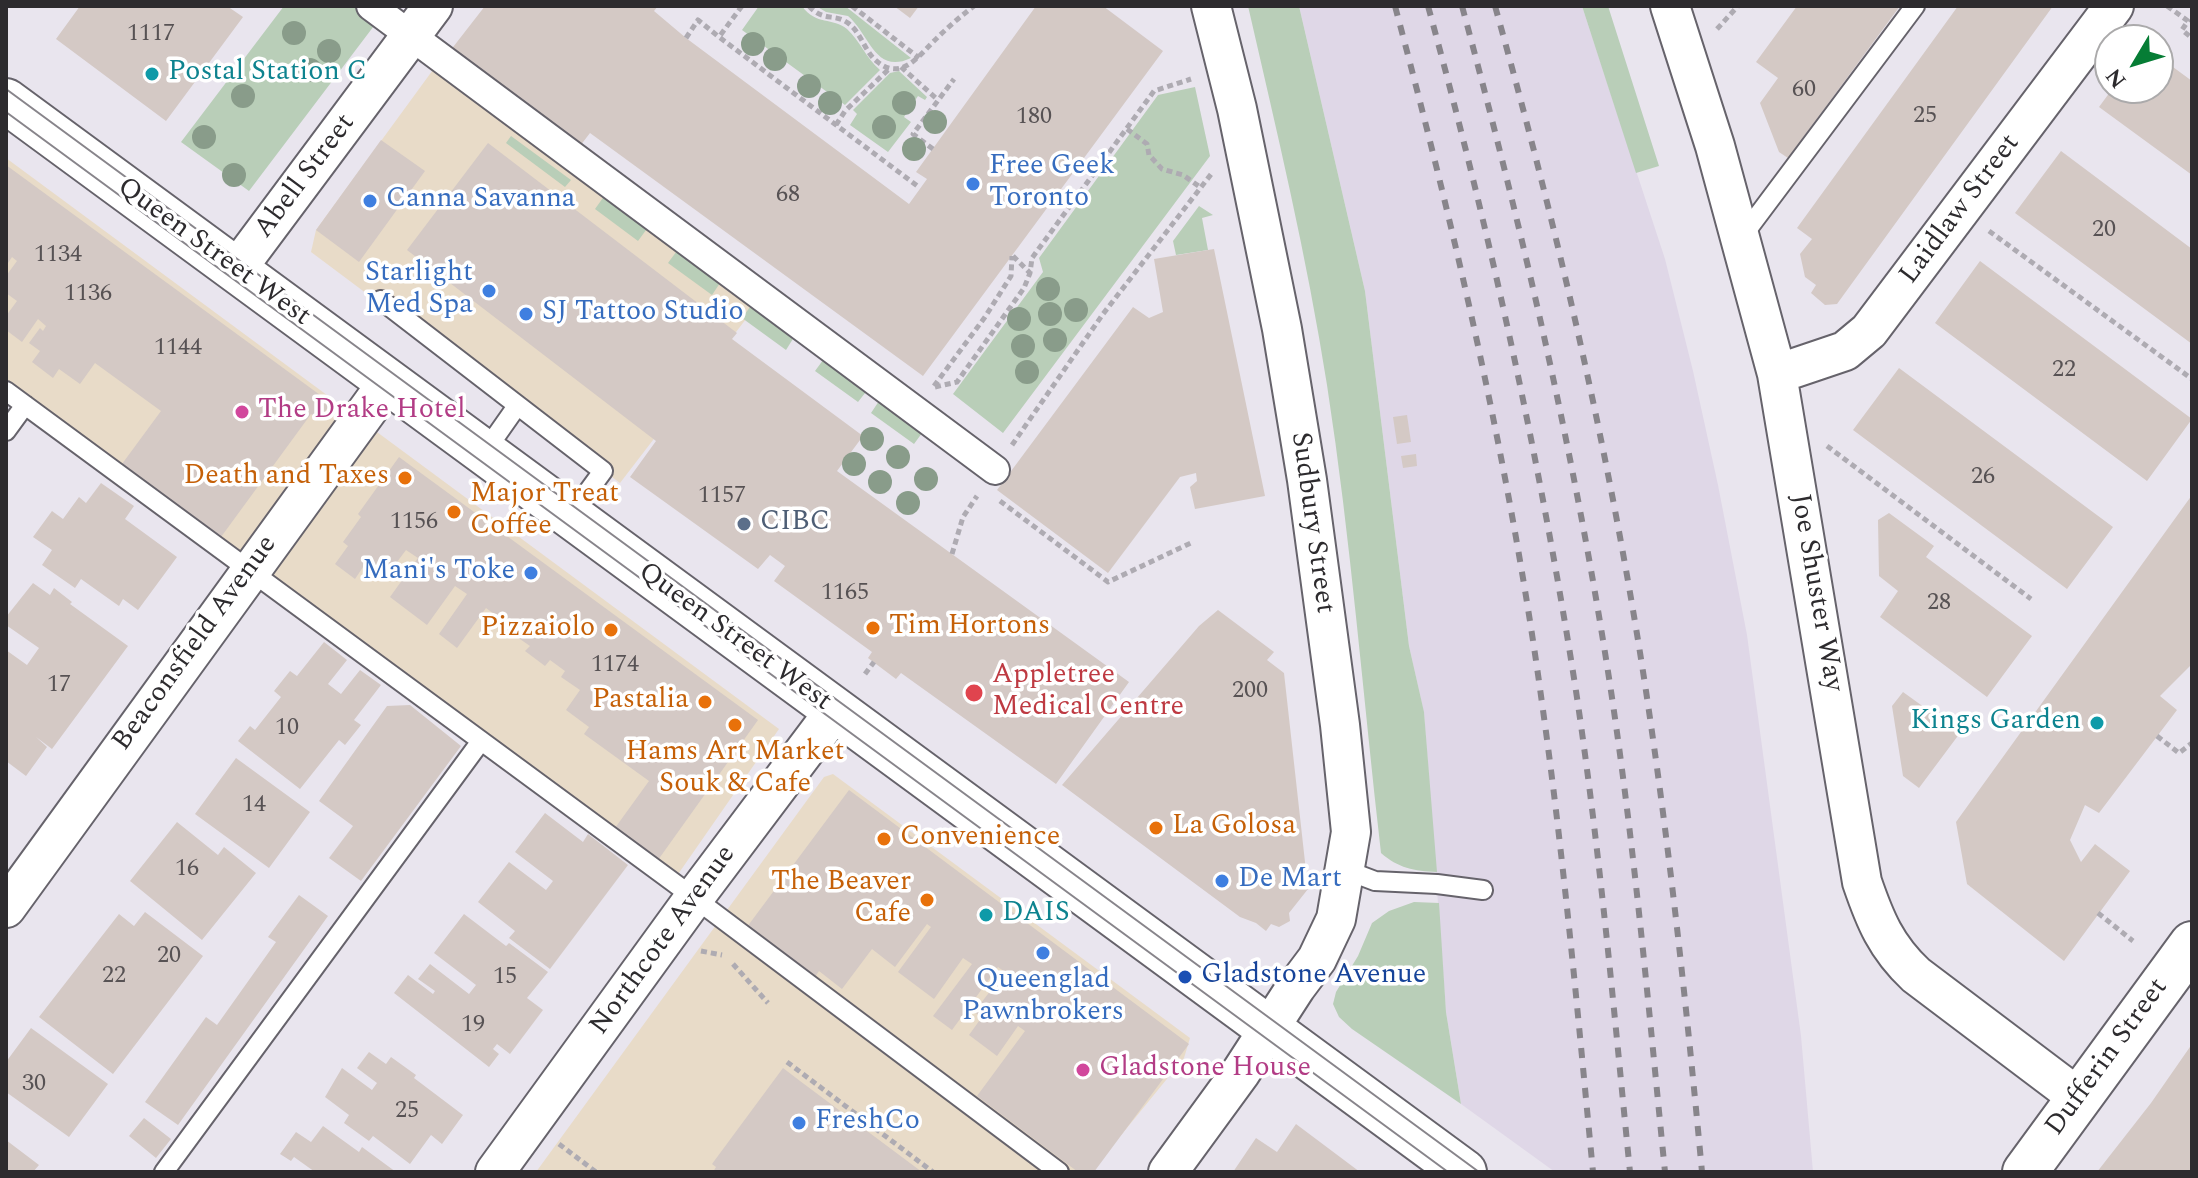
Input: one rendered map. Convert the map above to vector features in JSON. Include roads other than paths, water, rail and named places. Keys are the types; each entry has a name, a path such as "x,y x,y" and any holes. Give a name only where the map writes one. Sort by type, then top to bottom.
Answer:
{"main road":[{"name":"Queen Street West","path":"6,101 1464,1172"},
{"name":"Dufferin Street","path":"2025,1172 2192,944"}],"street":[{"path":"371,6 422,21 989,479"},
{"name":"Sudbury Street","path":"1211,6 1243,138 1282,329 1307,480 1351,832 1336,919 1324,946 1271,1029"},
{"name":"Joe Shuster Way","path":"1670,6 1715,146 1777,374 1862,882 1872,913 1896,956 1916,975 2079,1098"},
{"name":"Laidlaw Street","path":"1777,374 1845,351 1869,331 2114,6"},
{"name":"Abell Street","path":"236,270 422,21"},
{"name":"Beaconsfield Avenue","path":"6,908 388,382"},
{"name":"Northcote Avenue","path":"495,1172 834,712"},
{"path":"1168,1172 1271,1029"}],"lane":[{"path":"1741,238 1915,6"},
{"path":"381,300 603,471 570,516"},
{"path":"6,391 694,898 1059,1172"},
{"path":"6,431 25,405"},
{"path":"484,453 517,406"},
{"path":"164,1172 481,741"},
{"path":"1346,870 1375,881 1483,890"}],"tram line":[{"path":"6,89 1479,1172"},
{"path":"6,112 1448,1172"}],"railway":[{"path":"1395,6 1460,265 1498,440 1529,615 1557,820 1593,1172"},
{"path":"1428,6 1493,261 1530,432 1562,605 1592,811 1630,1172"},
{"path":"1462,6 1506,176 1582,518 1611,691 1627,811 1665,1172"},
{"path":"1495,6 1581,346 1632,604 1670,871 1702,1172"}],"place":[{"name":"Postal Station C","path":"152,74"},
{"name":"Free Geek Toronto","path":"973,184"},
{"name":"Canna Savanna","path":"370,201"},
{"name":"Starlight Med Spa","path":"489,291"},
{"name":"SJ Tattoo Studio","path":"526,314"},
{"name":"The Drake Hotel","path":"242,412"},
{"name":"Death and Taxes","path":"405,478"},
{"name":"Major Treat Coffee","path":"454,512"},
{"name":"CIBC","path":"744,524"},
{"name":"Mani's Toke","path":"531,573"},
{"name":"Tim Hortons","path":"873,628"},
{"name":"Pizzaiolo","path":"611,630"},
{"name":"Appletree Medical Centre","path":"974,693"},
{"name":"Pastalia","path":"705,702"},
{"name":"Kings Garden","path":"2097,723"},
{"name":"Hams Art Market Souk & Cafe","path":"735,725"},
{"name":"La Golosa","path":"1156,828"},
{"name":"Convenience","path":"884,839"},
{"name":"De Mart","path":"1222,881"},
{"name":"The Beaver Cafe","path":"927,900"},
{"name":"DAIS","path":"986,915"},
{"name":"Queenglad Pawnbrokers","path":"1043,953"},
{"name":"Gladstone Avenue","path":"1185,977"},
{"name":"Gladstone House","path":"1083,1070"},
{"name":"FreshCo","path":"799,1123"}]}
